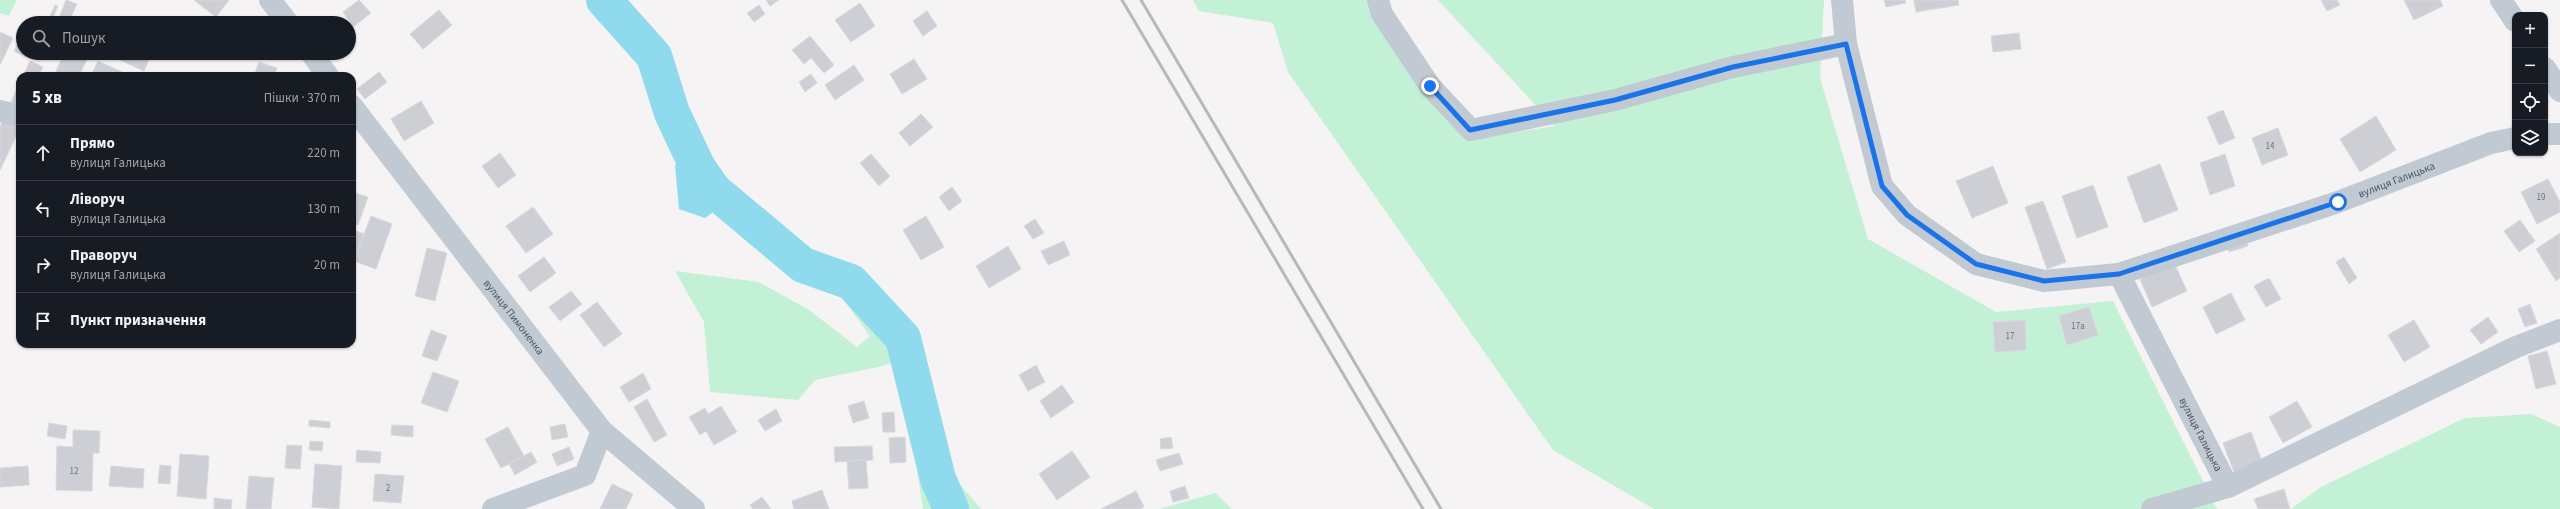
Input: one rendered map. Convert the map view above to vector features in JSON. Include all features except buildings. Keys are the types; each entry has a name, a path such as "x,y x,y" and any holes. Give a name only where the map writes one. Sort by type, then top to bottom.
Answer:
{"street":[{"path":"270,0 283,16"},
{"path":"1378,0 1382,14 1430,86 1470,130 1615,100 1733,67 1846,44"},
{"name":"вулиця Галицька","path":"1842,0 1846,44 1882,186 1907,215 1976,264 2044,281 2119,274 2338,202 2491,143 2512,139"},
{"path":"2501,0 2512,16"},
{"path":"316,60 325,72"},
{"path":"2548,73 2560,91"},
{"path":"0,111 16,115"},
{"name":"вулиця Пимоненка","path":"356,111 602,431 694,509"},
{"path":"2548,134 2560,134"},
{"name":"вулиця Галицька","path":"2119,274 2228,487"},
{"path":"2152,509 2228,487 2516,347 2560,330"},
{"path":"493,509 585,475 602,431"}],"green space":[{"path":"0,0 17,0 9,16 0,13"},
{"path":"1193,0 1369,0 1468,139 1555,126 1438,0 1824,0 1820,78 1868,239 1996,312 2113,301 2217,509 1654,509 1553,450 1288,72 1273,23 1199,11"},
{"path":"675,271 759,282 809,310 857,347 870,336 833,285 870,284 921,351 883,366 815,380 798,400 710,392 704,322"},
{"path":"2531,414 2560,427 2560,509 2291,509 2321,487 2465,418"},
{"path":"917,471 951,474 981,509 923,509"},
{"path":"1215,493 1232,509 1159,509"}],"water":[{"path":"711,155 738,194 705,218 679,209 675,165"}],"waterway":[{"path":"604,0 654,56 672,113 705,183 803,265 851,282 903,338 938,479 951,509"}],"railway":[{"path":"1122,0 1423,509"},
{"path":"1141,0 1441,509"}],"route":[{"path":"1430,86 1470,130 1615,100 1733,67 1846,44 1872,153 1882,186 1907,215 1976,264 2044,281 2119,274 2338,202"}]}
